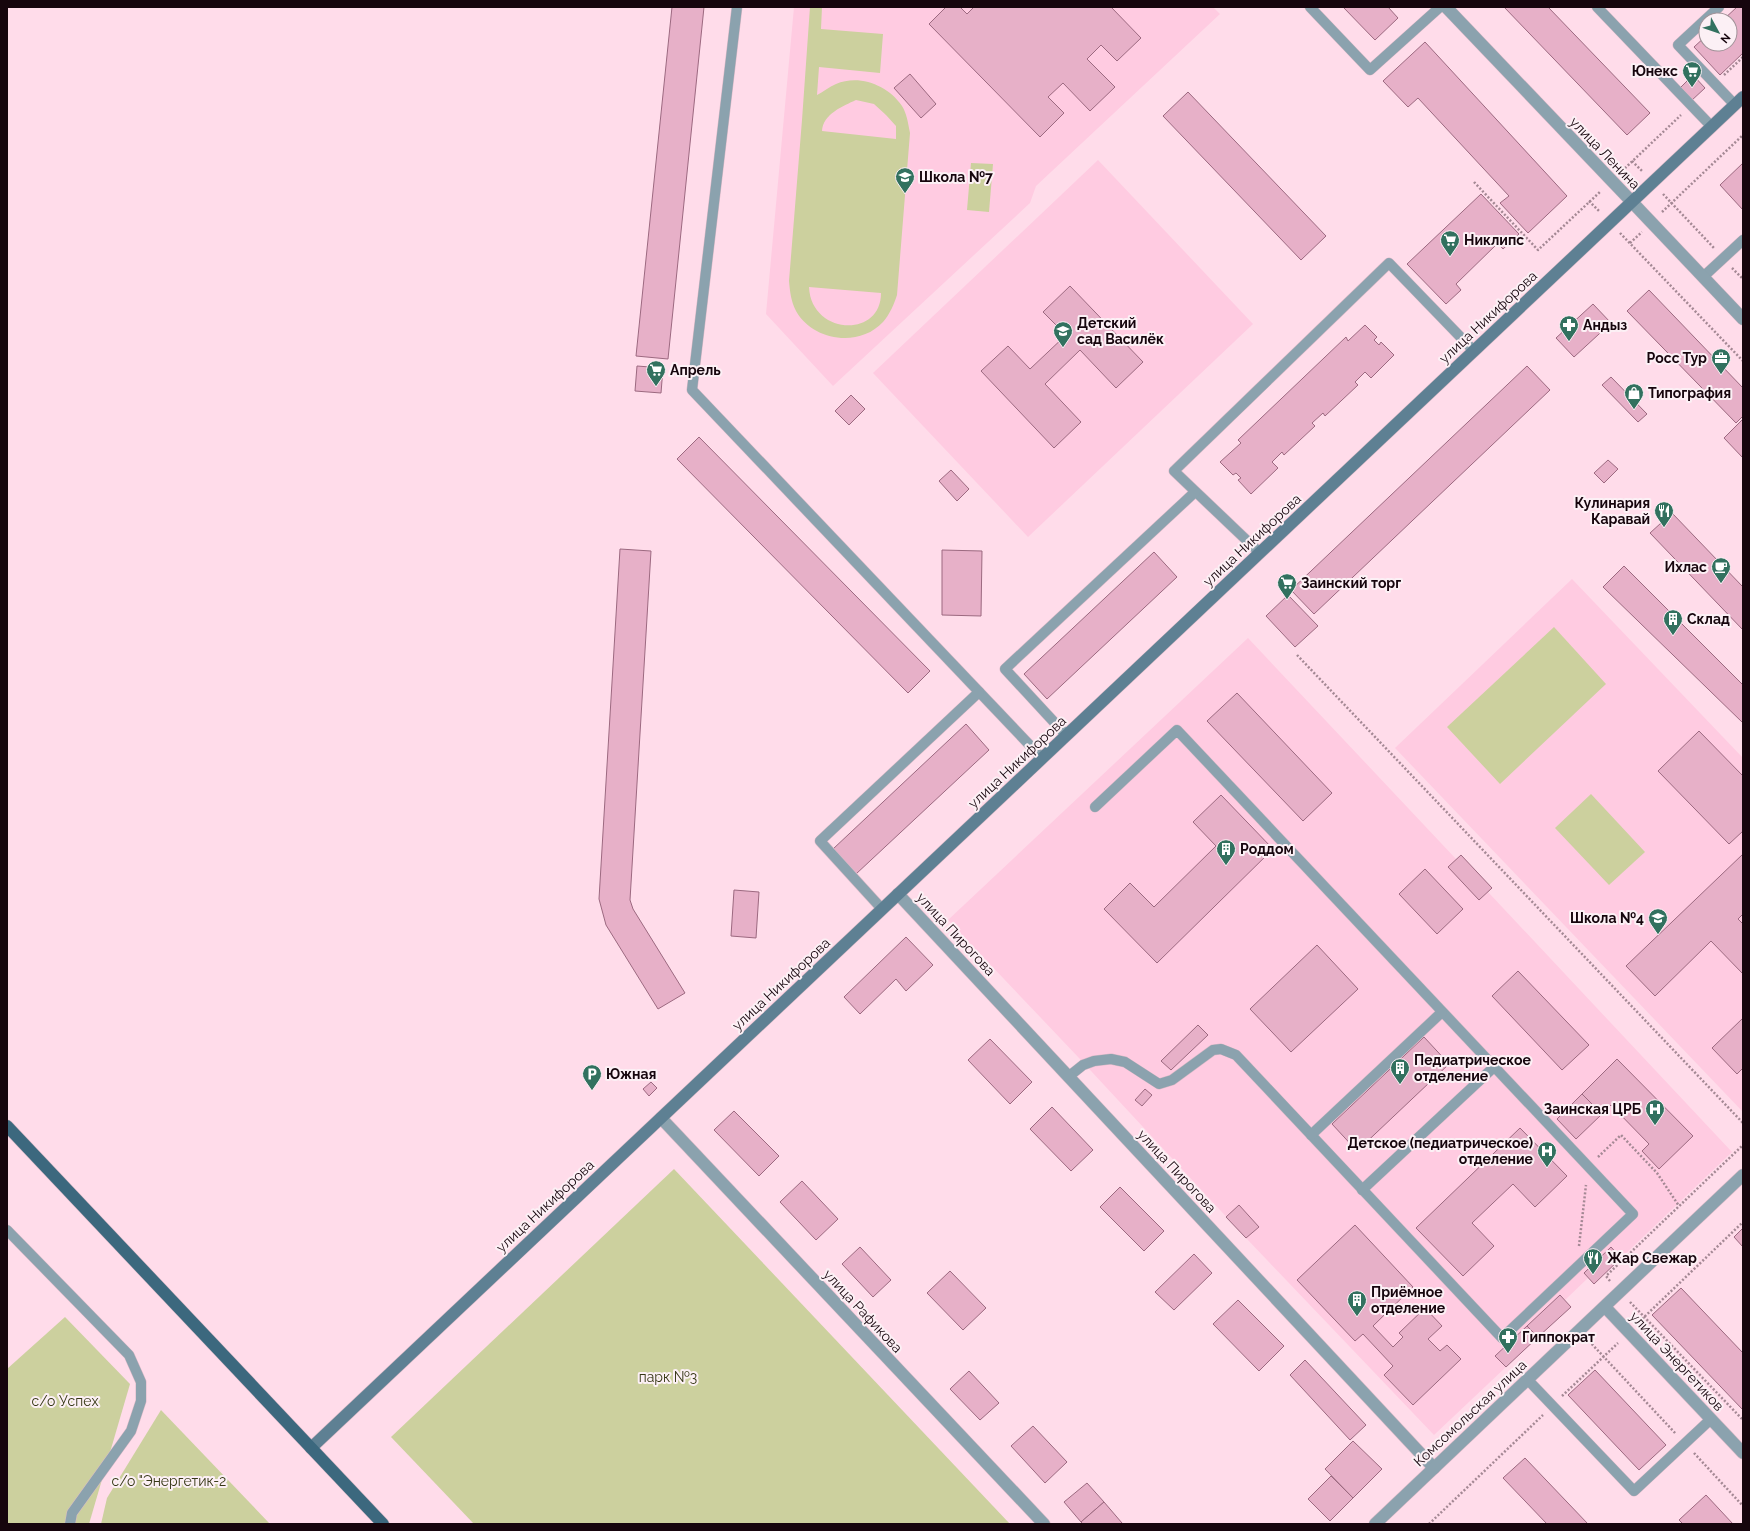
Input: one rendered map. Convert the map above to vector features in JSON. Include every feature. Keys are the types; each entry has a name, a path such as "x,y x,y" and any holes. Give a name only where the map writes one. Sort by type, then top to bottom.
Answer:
{"main road":[{"name":"улица Никифорова","path":"311,1448 1739,101"},
{"path":"7,1126 383,1524"}],"street":[{"name":"улица Ленина","path":"1446,7 1743,319"},
{"name":"улица Пирогова","path":"898,894 1434,1468"},
{"name":"улица Рафикова","path":"661,1118 1044,1524"},
{"name":"Комсомольская улица","path":"1375,1524 1743,1175"},
{"name":"улица Энергетиков","path":"1605,1307 1743,1453"}],"lane":[{"path":"737,7 692,390 1042,758"},
{"path":"1310,7 1370,70 1440,7"},
{"path":"1598,7 1712,127"},
{"path":"1719,7 1678,45 1739,101"},
{"path":"1703,277 1743,240"},
{"path":"1260,553 1174,471 1389,262 1474,350"},
{"path":"1066,735 1005,669 1195,492"},
{"path":"882,909 820,841 979,692"},
{"path":"1068,1077 1083,1065 1094,1061 1111,1059 1125,1062 1159,1084 1172,1080 1213,1050 1227,1051 1236,1055 1502,1338 1633,1214 1177,730 1095,807"},
{"path":"1311,1135 1442,1012"},
{"path":"1362,1190 1494,1067"},
{"path":"7,1230 129,1355 141,1382 141,1401 131,1431 72,1513 70,1524"},
{"path":"1528,1380 1634,1491 1711,1419"}],"path":[{"path":"1630,243 1743,135"},
{"path":"1632,161 1743,280"},
{"path":"1474,182 1538,250"},
{"path":"1589,201 1743,361"},
{"path":"1297,656 1743,1123"},
{"path":"1743,1145 1606,1276 1743,1420"},
{"path":"1645,1317 1743,1222"},
{"path":"1579,1331 1743,1506"},
{"path":"1429,1524 1603,1356"}],"shaded area":[{"name":"Школа №7","path":"794,7 1213,7 1220,14 1036,186 1030,203 833,386 766,314"},
{"name":"Детский сад Василёк","path":"1098,160 1253,324 1028,537 873,373"},
{"name":"Школа №4","path":"1572,579 1743,758 1743,1112 1395,748"},
{"path":"1248,638 1456,859 1461,855 1492,888 1488,892 1732,1152 1621,1258 1611,1247 1584,1273 1588,1278 1565,1300 1560,1295 1496,1355 1506,1367 1434,1435 1246,1238 1079,1058 948,920"}],"green space":[{"path":"810,7 822,7 821,29 883,34 880,73 819,67 817,95 833,85 845,81 854,80 872,83 889,92 902,106 906,115 910,133 897,295 892,309 883,322 873,330 862,335 849,338 837,338 825,335 813,329 796,311 790,293 789,281","holes":["856,100 874,104 886,115 896,126 896,139 822,131 823,125 834,111","809,287 881,293 878,308 870,318 859,324 846,325 833,322 821,315 813,303"]},
{"path":"971,163 993,164 989,212 967,210"},
{"path":"1554,627 1606,684 1500,784 1447,727"},
{"path":"1591,794 1645,852 1609,885 1555,828"},
{"name":"парк №3","path":"674,1169 1010,1524 474,1524 391,1437"},
{"name":"с/о Успех","path":"65,1317 130,1384 89,1524 7,1524 7,1369"},
{"name":"с/о \"Энергетик-2","path":"161,1410 270,1524 101,1524 107,1498"}],"building":[{"path":"672,7 704,7 668,359 636,356"},
{"path":"946,7 960,7 967,14 974,7 1111,7 1141,38 1117,61 1101,45 1087,59 1115,87 1090,111 1063,83 1048,97 1064,113 1040,137 929,24"},
{"path":"1343,7 1388,7 1398,18 1375,40"},
{"path":"1504,7 1548,7 1650,113 1627,135"},
{"path":"1737,7 1743,7 1743,53 1720,75 1699,52 1738,52 1738,12 1732,12"},
{"path":"1425,42 1567,196 1528,233 1500,203 1509,196 1418,98 1408,107 1383,81"},
{"path":"1698,43 1698,51 1694,47"},
{"path":"910,74 936,104 921,118 894,88"},
{"path":"1693,75 1705,88 1691,101 1680,88"},
{"path":"1188,92 1326,236 1301,260 1163,116"},
{"path":"1743,163 1743,210 1720,185"},
{"name":"Никлипс","path":"1481,194 1519,234 1503,249 1498,243 1456,284 1461,290 1446,304 1407,264"},
{"path":"1070,286 1143,362 1116,388 1080,350 1045,384 1081,422 1054,448 981,371 1008,346 1030,369 1066,335 1043,312"},
{"path":"1649,290 1743,388 1743,416 1736,423 1627,311"},
{"path":"1593,304 1611,323 1574,357 1556,338"},
{"path":"1365,325 1377,337 1374,340 1379,345 1381,342 1394,355 1371,378 1365,372 1355,382 1358,385 1325,416 1323,413 1312,423 1315,426 1284,455 1282,452 1272,462 1278,468 1251,494 1238,480 1241,478 1236,473 1233,475 1220,462 1241,443 1238,440 1346,337 1348,341"},
{"path":"637,366 663,368 661,393 635,391"},
{"path":"1527,366 1550,390 1314,614 1291,590"},
{"path":"1611,377 1647,414 1638,422 1602,385"},
{"path":"851,395 865,409 849,425 835,411"},
{"path":"1743,419 1743,458 1724,438"},
{"path":"699,437 930,671 908,693 677,459"},
{"path":"1608,460 1618,469 1604,483 1594,473"},
{"path":"951,470 969,489 957,501 939,481"},
{"path":"1672,513 1743,587 1743,630 1650,533"},
{"path":"620,549 651,551 630,900 633,909 685,993 658,1009 606,925 599,899"},
{"path":"942,550 982,551 981,616 942,615"},
{"path":"1154,552 1177,577 1047,699 1024,674"},
{"name":"Склад","path":"1624,566 1743,685 1743,723 1603,587"},
{"path":"1288,595 1318,626 1295,647 1266,616"},
{"path":"1237,693 1332,793 1303,821 1207,721"},
{"path":"966,724 989,750 856,874 833,849"},
{"path":"1699,731 1743,776 1743,831 1729,844 1658,771"},
{"name":"Роддом","path":"1221,795 1273,849 1157,963 1104,909 1130,883 1154,907 1216,846 1193,822"},
{"path":"1743,854 1743,914 1738,919 1743,924 1743,974 1711,941 1655,996 1626,966"},
{"path":"1461,855 1492,888 1479,900 1448,867"},
{"path":"1425,869 1463,909 1437,934 1399,894"},
{"path":"734,890 759,892 756,938 731,936"},
{"path":"906,937 933,965 906,991 896,979 860,1014 844,997"},
{"path":"1317,945 1358,989 1291,1052 1250,1009"},
{"path":"1518,971 1589,1045 1562,1070 1492,996"},
{"path":"1743,1018 1743,1068 1737,1074 1712,1048"},
{"path":"1198,1025 1208,1035 1171,1070 1161,1061"},
{"name":"Педиатрическое отделение","path":"1424,1037 1449,1064 1357,1151 1332,1124"},
{"path":"990,1039 1032,1082 1010,1104 968,1060"},
{"path":"1617,1059 1693,1136 1659,1169 1642,1151 1649,1144 1611,1105 1602,1114 1582,1094"},
{"path":"651,1082 657,1088 649,1096 643,1089"},
{"path":"1145,1089 1152,1095 1142,1106 1135,1100"},
{"path":"1582,1094 1602,1114 1576,1139 1557,1119"},
{"path":"1052,1107 1093,1150 1071,1171 1030,1129"},
{"path":"734,1111 779,1156 759,1176 714,1130"},
{"path":"1520,1128 1567,1176 1535,1207 1513,1184 1472,1223 1494,1246 1463,1276 1416,1228"},
{"path":"802,1181 838,1219 816,1240 780,1202"},
{"path":"1120,1187 1164,1231 1144,1251 1100,1207"},
{"path":"1239,1205 1259,1227 1246,1238 1226,1217"},
{"name":"Приёмное отделение","path":"1355,1225 1413,1287 1373,1326 1393,1347 1403,1337 1399,1333 1425,1308 1442,1326 1428,1339 1440,1351 1447,1345 1461,1359 1413,1405 1384,1375 1393,1366 1363,1334 1355,1341 1297,1280"},
{"path":"1743,1228 1743,1247 1734,1237"},
{"path":"860,1247 891,1280 873,1297 842,1264"},
{"path":"1611,1247 1621,1258 1594,1284 1584,1273"},
{"path":"1194,1254 1212,1273 1174,1310 1155,1292"},
{"path":"950,1271 986,1308 963,1330 927,1293"},
{"path":"1681,1288 1743,1353 1743,1410 1652,1315"},
{"path":"1560,1295 1571,1307 1538,1337 1527,1326"},
{"path":"1238,1300 1284,1346 1259,1371 1213,1324"},
{"path":"1527,1326 1538,1337 1506,1367 1495,1356"},
{"path":"1305,1360 1366,1425 1350,1440 1290,1375"},
{"path":"1595,1370 1666,1445 1639,1470 1568,1395"},
{"path":"969,1371 999,1403 980,1420 950,1389"},
{"path":"1033,1426 1067,1462 1045,1483 1011,1446"},
{"path":"1353,1441 1382,1469 1353,1498 1325,1469"},
{"path":"1525,1458 1588,1524 1547,1524 1503,1478"},
{"path":"1331,1476 1353,1498 1330,1521 1308,1499"},
{"path":"1087,1483 1104,1502 1081,1522 1064,1502"},
{"path":"1706,1495 1733,1524 1683,1524 1679,1520"},
{"path":"1104,1502 1122,1523 1083,1524 1081,1522"}],"place":[{"name":"Юнекс","path":"1692,88"},
{"name":"Школа №7","path":"905,194"},
{"name":"Никлипс","path":"1450,257"},
{"name":"Андыз","path":"1569,342"},
{"name":"Детский сад Василёк","path":"1063,348"},
{"name":"Росс Тур","path":"1721,375"},
{"name":"Апрель","path":"656,387"},
{"name":"Типография","path":"1634,410"},
{"name":"Кулинария Каравай","path":"1664,528"},
{"name":"Ихлас","path":"1721,584"},
{"name":"Заинский торг","path":"1287,600"},
{"name":"Склад","path":"1673,636"},
{"name":"Роддом","path":"1226,866"},
{"name":"Школа №4","path":"1658,935"},
{"name":"Педиатрическое отделение","path":"1400,1085"},
{"name":"Южная","path":"592,1091"},
{"name":"Заинская ЦРБ","path":"1655,1126"},
{"name":"Детское (педиатрическое) отделение","path":"1547,1168"},
{"name":"Жар Свежар","path":"1593,1275"},
{"name":"Приёмное отделение","path":"1357,1317"},
{"name":"Гиппократ","path":"1508,1354"}]}
